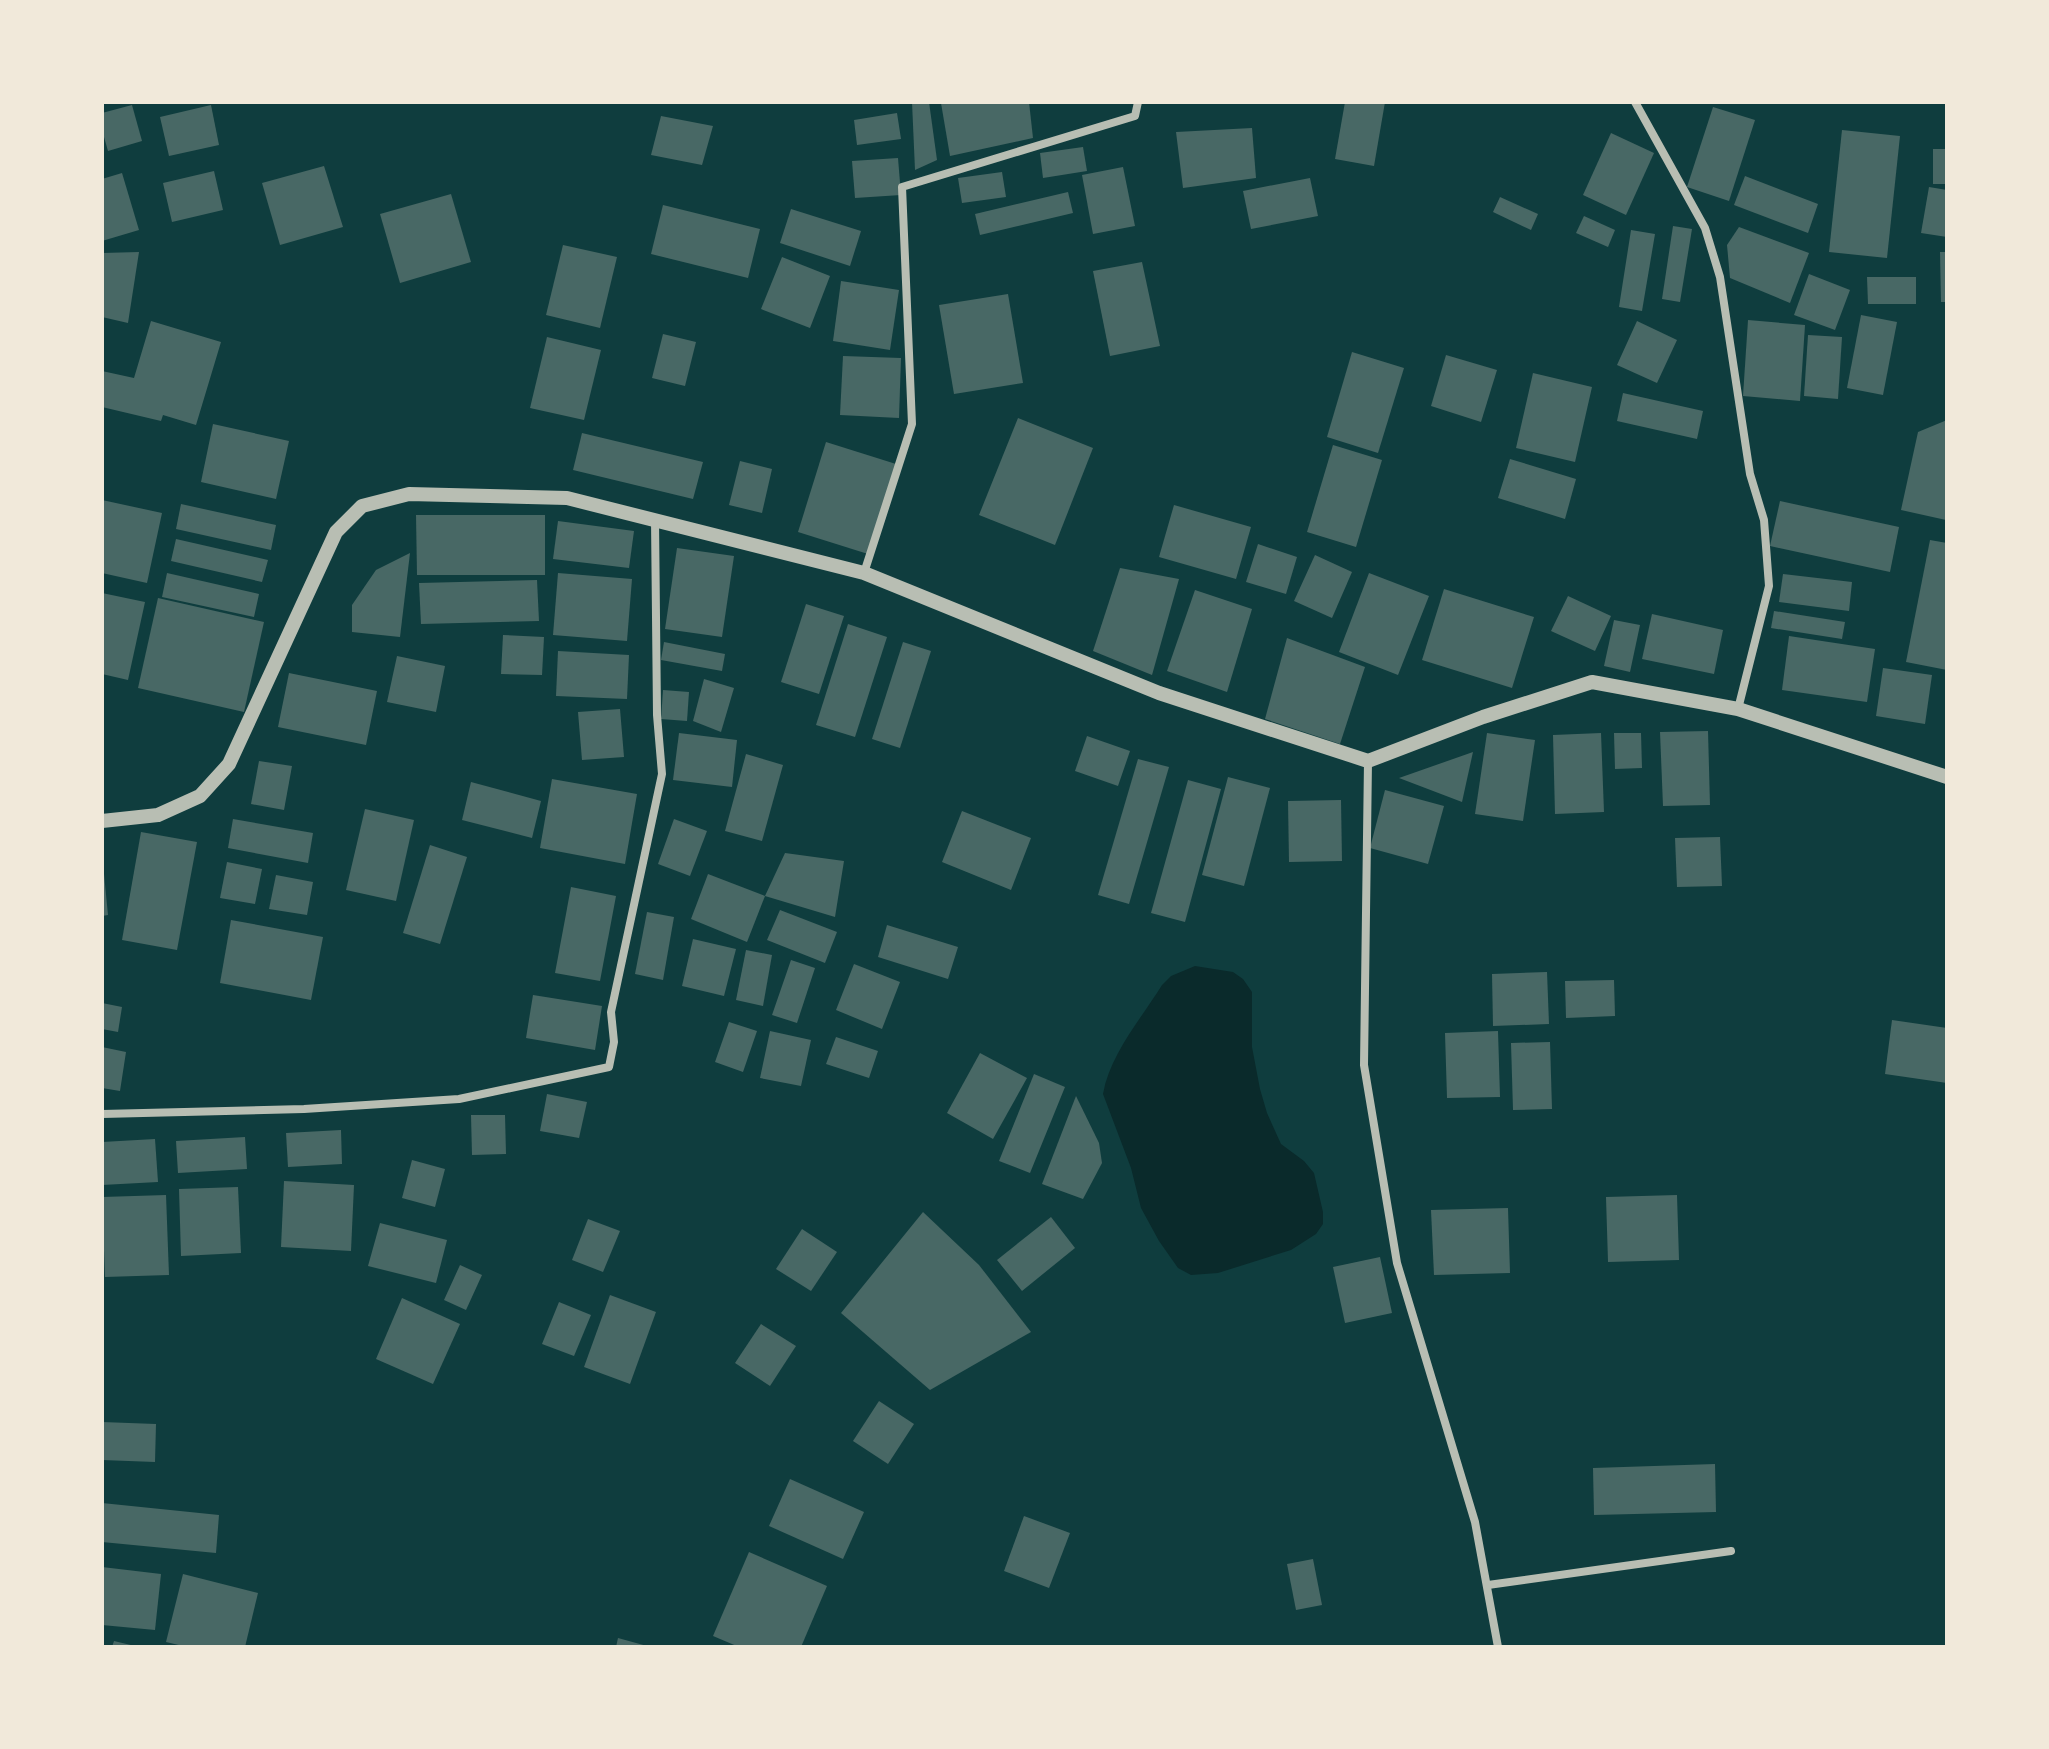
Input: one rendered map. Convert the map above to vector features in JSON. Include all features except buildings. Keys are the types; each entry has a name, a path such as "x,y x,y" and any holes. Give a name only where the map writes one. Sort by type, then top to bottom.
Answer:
{"street":[{"path":"864,573 912,424 902,187 1135,116 1138,102"},
{"path":"1635,102 1705,228 1717,265 1750,474 1764,520 1769,586 1738,709"},
{"path":"102,821 158,815 200,796 229,764 336,532 362,506 409,494 567,498 864,573 1159,693 1368,761 1483,717 1592,682 1738,709 1947,777"},
{"path":"102,1114 304,1109 459,1099 609,1067 614,1042 611,1012 662,774 657,715 655,519"},
{"path":"1368,761 1364,1065 1397,1263 1475,1522 1498,1647"},
{"path":"1488,1585 1731,1551"}],"water":[{"path":"1195,966 1233,972 1243,979 1252,992 1252,1047 1267,1113 1281,1144 1304,1161 1314,1173 1323,1224 1316,1234 1291,1250 1218,1273 1191,1275 1178,1268 1141,1208 1131,1168 1103,1094 1119,1051 1162,985 1171,976"}]}
